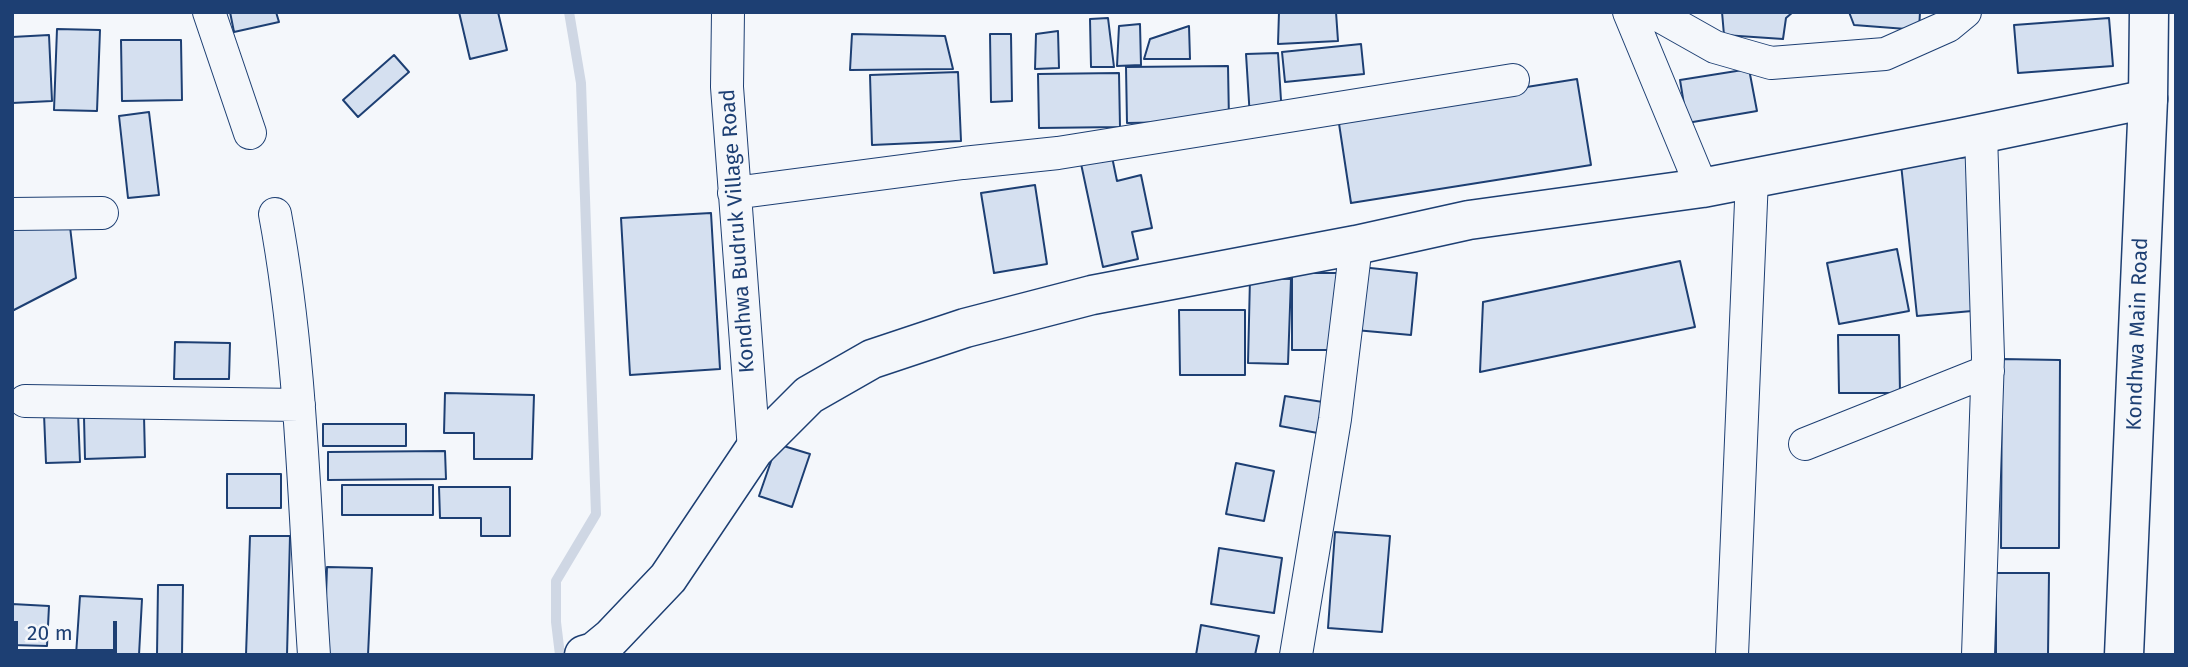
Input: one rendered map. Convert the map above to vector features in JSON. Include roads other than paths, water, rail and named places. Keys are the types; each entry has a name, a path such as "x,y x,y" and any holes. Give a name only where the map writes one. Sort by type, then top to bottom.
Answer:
{"street":[{"path":"209,12 250,133"},
{"name":"Kondhwa Budruk Village Road","path":"728,12 727,87 754,450"},
{"path":"1629,12 1702,188"},
{"path":"1659,12 1660,16 1715,47 1771,64 1885,54 1948,26 1965,12"},
{"name":"Kondhwa Main Road","path":"2124,655 2148,99 2149,12"},
{"path":"734,193 1058,153 1513,80"},
{"path":"589,653 611,638 668,578 754,450 809,394 883,355 965,328 1091,295 1356,245 1469,220 1702,188 2148,99"},
{"path":"1978,655 1988,371 1981,134"},
{"path":"1732,655 1752,178"},
{"path":"12,214 102,213"},
{"path":"275,214 285,265 296,364 314,655"},
{"path":"1296,655 1335,419 1356,245"},
{"path":"1805,443 1988,371"},
{"path":"25,401 299,405"}],"waterway":[{"path":"560,655 556,622 556,581 596,514 581,83 569,12"}]}
